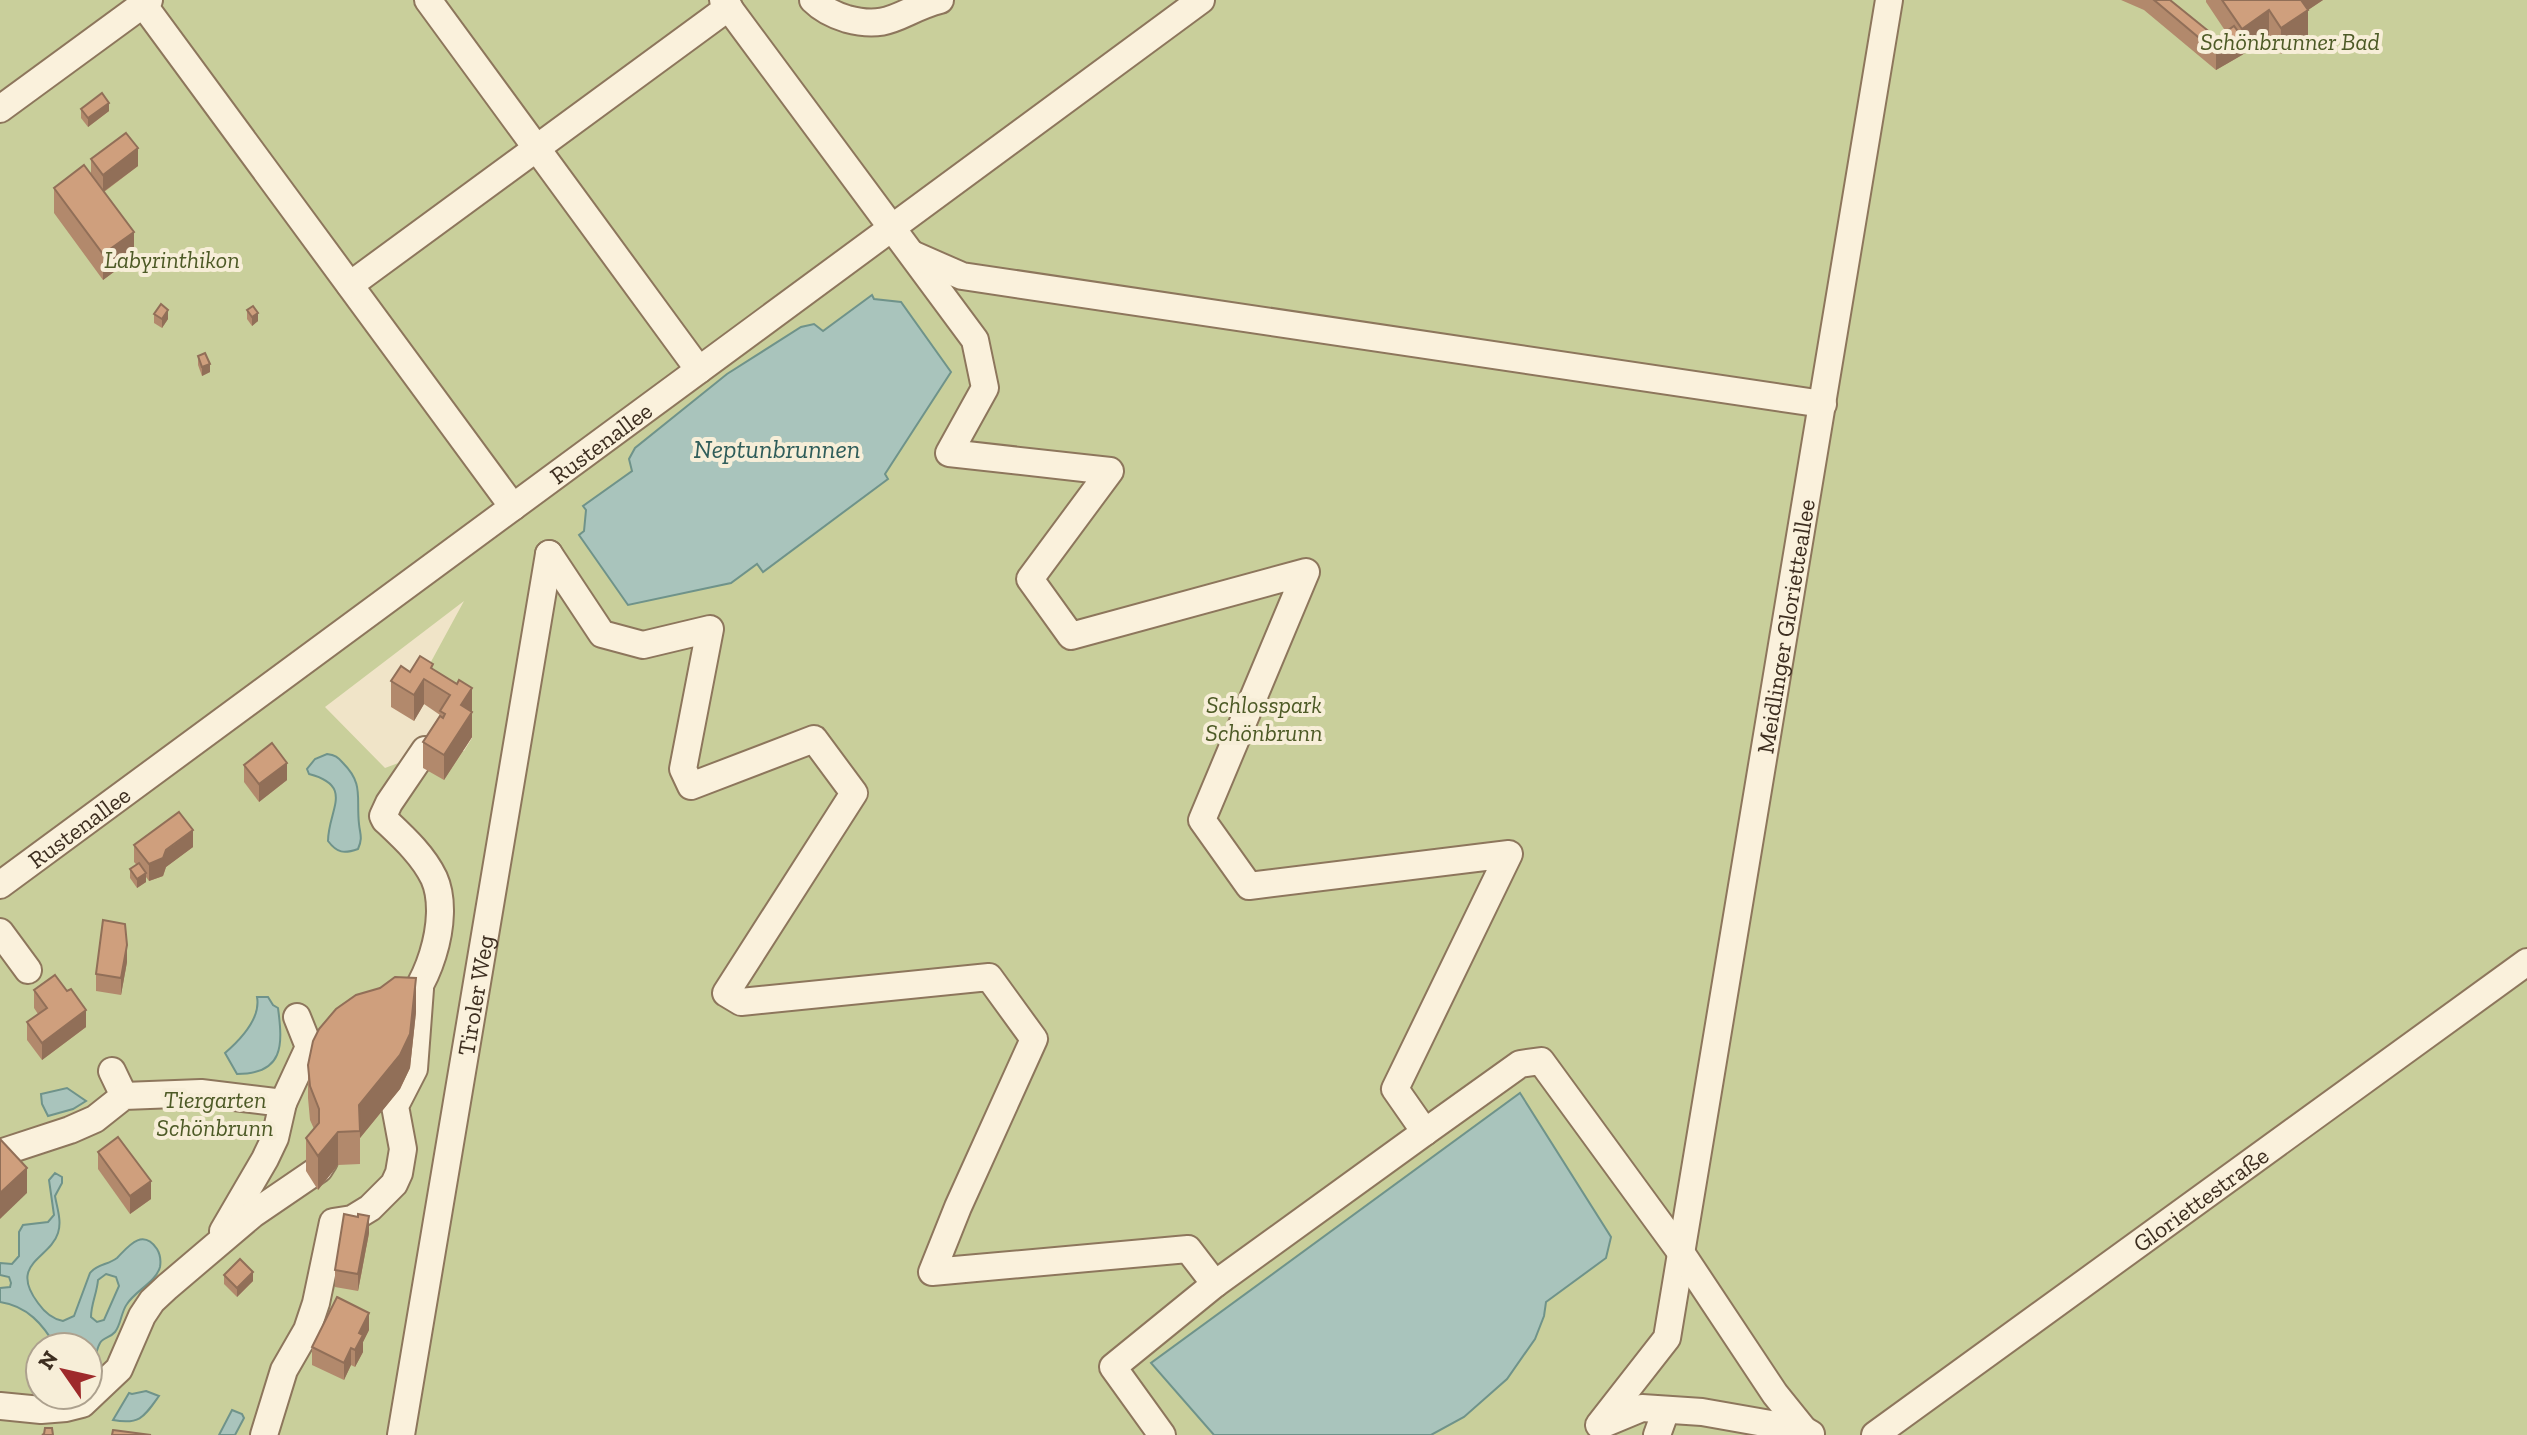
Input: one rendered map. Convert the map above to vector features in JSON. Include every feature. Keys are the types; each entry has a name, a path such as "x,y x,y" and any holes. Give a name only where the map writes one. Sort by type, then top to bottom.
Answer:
{"street":[{"path":"428,0 699,370"},
{"path":"813,0 822,9 844,9 866,24 887,22 940,0"},
{"name":"Rustenallee","path":"0,885 1201,0"},
{"name":"Meidlinger Glorietteallee","path":"1594,1430 1667,1338 1889,0"},
{"path":"0,109 144,1 513,507"},
{"path":"350,285 726,4 975,340 985,388 949,453 1110,471 1030,579 1071,636 1306,572 1202,820 1249,886 1509,854 1395,1089 1425,1132"},
{"path":"911,253 962,276 1823,404"},
{"name":"Tiroler Weg","path":"401,1435 549,554 602,634 643,645 710,629 683,769 691,786 814,739 854,793 726,993 741,1002 989,977 1034,1039 932,1272 1188,1249 1215,1284"},
{"path":"363,1033 386,1024 404,1011 420,989 440,919 438,889 425,863 383,816 425,750"},
{"path":"0,932 28,970"},
{"name":"Gloriettestraße","path":"1875,1435 2527,962"},
{"path":"264,1435 284,1370 307,1330 316,1303 333,1222 352,1219 370,1208 394,1184 399,1173 403,1149 395,1106 414,1069 420,989"},
{"path":"217,1243 275,1138 283,1103 309,1047 297,1017"},
{"path":"314,1095 319,1074 330,1055"},
{"path":"1162,1435 1113,1367 1215,1284 1520,1064 1541,1061 1682,1254 1804,1433"},
{"path":"112,1071 124,1096"},
{"path":"0,1153 95,1119 124,1096 201,1093 283,1103"},
{"path":"0,1406 41,1410 82,1404 119,1369 132,1336 152,1301 253,1214 319,1169 327,1144 320,1129"},
{"path":"1594,1430 1642,1408 1702,1412 1804,1433"},
{"path":"1657,1435 1666,1410"}],"green space":[{"name":"Schlosspark Schönbrunn","path":"0,0 2527,0 2527,1435 0,1435","holes":["464,601 420,682 472,738 464,751 409,759 385,768 325,707"]}],"water":[{"name":"Neptunbrunnen","path":"872,295 874,299 901,302 951,372 885,474 888,479 763,572 757,564 731,583 628,605 579,535 584,531 586,510 583,506 632,471 629,459 635,448 727,374 801,327 814,324 823,331"},
{"path":"327,754 341,761 350,771 358,791 361,839 358,849 353,851 338,850 328,841 335,792 331,785 309,774 307,769 315,759"},
{"path":"257,997 268,997 278,1008 280,1045 272,1063 264,1069 237,1074 225,1053 253,1021"},
{"path":"67,1088 86,1101 73,1109 48,1116 41,1094"},
{"path":"1520,1093 1611,1237 1606,1258 1546,1302 1535,1339 1507,1379 1464,1417 1431,1435 1214,1435 1151,1363"},
{"path":"55,1173 62,1177 55,1196 59,1214 58,1233 54,1242 29,1270 27,1279 41,1307 55,1319 63,1321 74,1316 90,1273 117,1258 130,1245 146,1240 160,1255 158,1272 131,1299 117,1329 104,1339 104,1331 46,1331 26,1312 0,1302 0,1288 10,1287 11,1283 9,1277 0,1275 0,1263 12,1264 19,1256 19,1232 23,1225 48,1222 54,1215 49,1180","holes":["106,1274 116,1277 119,1286 104,1320 97,1322 91,1317 98,1280"]},
{"path":"146,1391 159,1396 145,1414 135,1420 113,1420 129,1393"},
{"path":"232,1410 244,1418 235,1435 219,1435"}],"building":[{"path":"2154,0 2170,0 2217,38 2234,26 2242,37 2216,52"},
{"path":"2222,0 2301,0 2308,10 2281,28 2269,10 2242,29"},
{"path":"102,93 109,103 88,118 81,109"},
{"path":"126,133 138,148 103,175 91,159"},
{"path":"84,165 134,232 103,254 54,188"},
{"path":"161,304 168,310 162,319 154,314"},
{"path":"253,306 258,313 252,317 247,310"},
{"path":"205,353 210,364 202,367 198,356"},
{"path":"420,656 433,664 431,668 457,684 459,680 472,688 461,705 472,712 444,755 423,742 440,716 443,718 445,714 440,711 450,695 424,679 414,695 391,681 401,666 410,672"},
{"path":"272,743 287,763 259,784 244,765"},
{"path":"179,812 193,830 166,850 163,858 149,864 134,845"},
{"path":"139,863 146,873 137,879 130,869"},
{"path":"103,920 125,924 127,945 121,978 96,974"},
{"path":"55,975 67,991 71,989 86,1010 42,1043 27,1022 47,1008 34,990"},
{"path":"395,977 416,978 410,1034 400,1055 359,1105 360,1131 338,1132 318,1156 306,1138 319,1123 319,1109 310,1086 308,1065 313,1041 336,1009 356,995 380,988"},
{"path":"118,1137 151,1181 130,1196 98,1152"},
{"path":"0,1139 27,1168 0,1193"},
{"path":"344,1214 369,1216 358,1274 335,1270"},
{"path":"240,1259 253,1272 237,1288 224,1275"},
{"path":"337,1297 369,1313 359,1333 363,1335 355,1350 351,1348 344,1363 312,1347"},
{"path":"45,1428 52,1428 53,1435 42,1435"},
{"path":"113,1430 151,1435 112,1435"}],"park label":[{"name":"Schönbrunner Bad","path":"2290,41"},
{"name":"Labyrinthikon","path":"172,259"},
{"name":"Tiergarten Schönbrunn","path":"215,1113"}]}
